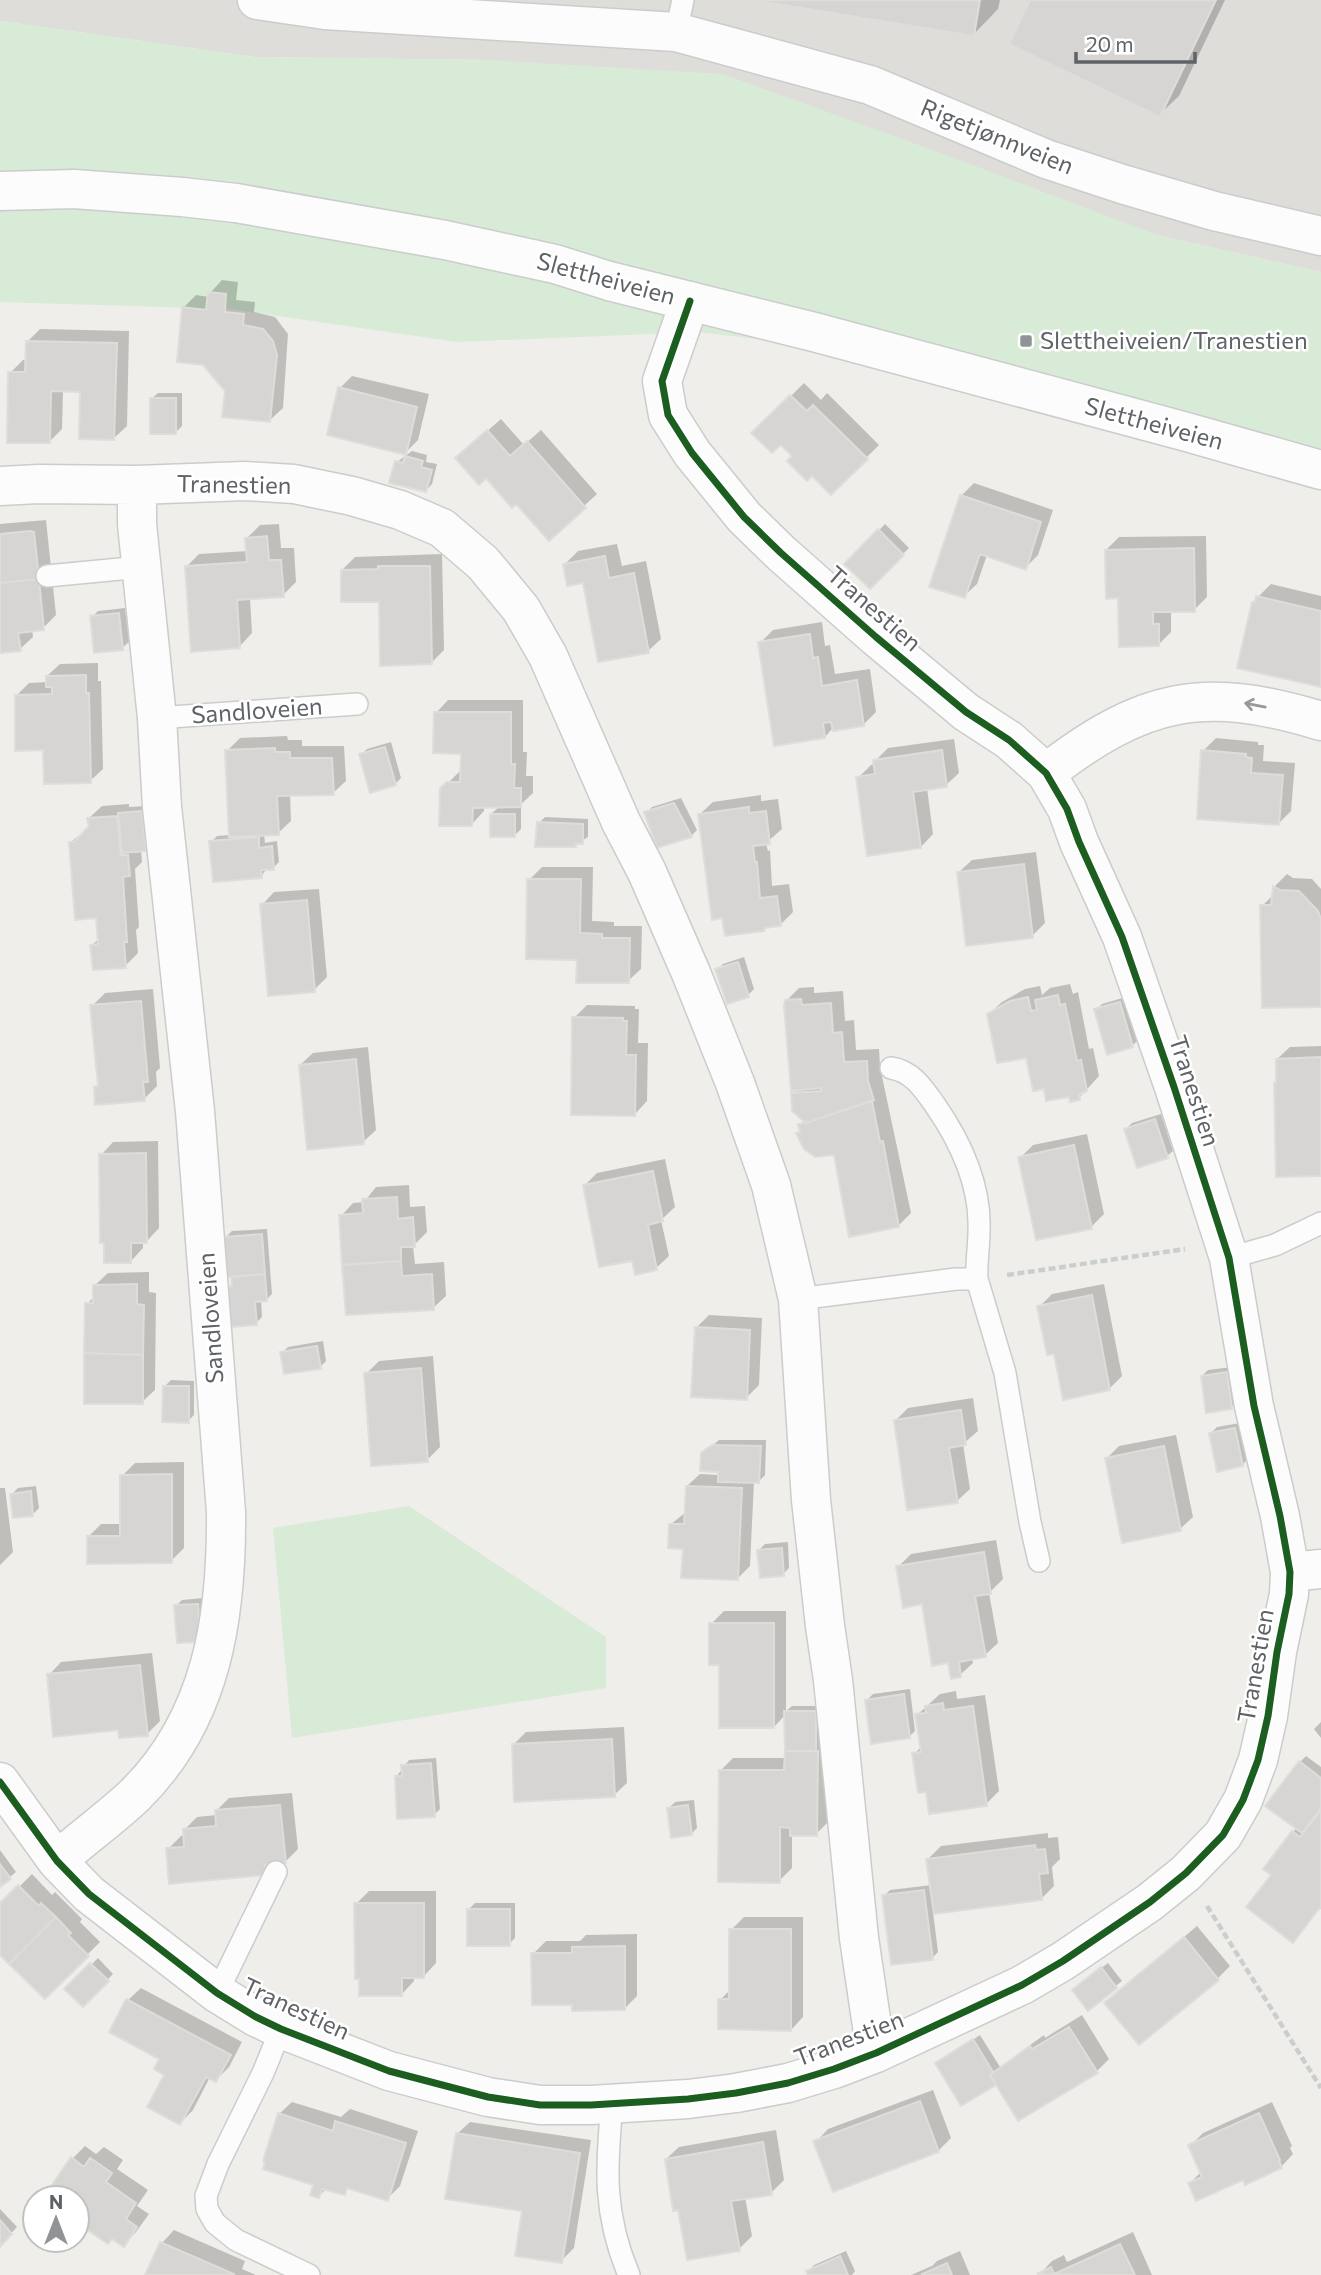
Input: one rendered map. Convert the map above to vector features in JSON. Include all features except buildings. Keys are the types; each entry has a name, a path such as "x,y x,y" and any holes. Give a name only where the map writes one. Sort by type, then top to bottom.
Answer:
{"street":[{"name":"Rigetjønnveien","path":"257,0 325,5 679,16 870,85 1046,159 1214,211 1321,236"},
{"name":"Slettheiveien","path":"0,191 74,189 236,203 445,240 555,264 814,332 1321,471"},
{"name":"Tranestien","path":"0,1783 57,1861 89,1894 217,1993 256,2017 389,2071 488,2097 540,2105 688,2099 775,2085 834,2069 876,2053 1022,1985 1063,1961 1150,1902 1186,1872 1223,1835 1243,1800 1258,1760 1289,1594 1311,1576 1280,1516 1254,1406 1229,1258 1122,936 1079,842 1067,809 1046,773 1009,740 966,712 781,553 744,517 692,453 668,415 662,381 690,301"},
{"name":"Tranestien","path":"0,486 245,481 294,484 352,496 400,510 442,528 483,563 521,609 548,656 691,972 735,1083 771,1185 798,1299 811,1500 833,1680 859,1938 876,2053"},
{"name":"Sandloveien","path":"57,1861 135,1794 184,1732 213,1661 227,1560 226,1512 195,1111 162,807 157,718 137,524 137,485"},
{"path":"1046,773 1116,725 1153,710 1187,702 1239,702 1321,721"}],"lane":[{"path":"47,576 141,567"},
{"name":"Sandloveien","path":"157,718 356,704"},
{"path":"891,1068 904,1070 922,1086 953,1131 966,1159 980,1229 976,1279 1005,1373 1039,1561"},
{"path":"1229,1258 1275,1245 1321,1223"},
{"path":"798,1299 956,1279 976,1279"},
{"name":"Tranestien","path":"217,1993 276,1872"},
{"name":"Tranestien","path":"281,2029 263,2073 218,2164 206,2196 206,2210 215,2224 236,2240 309,2275"},
{"path":"612,2104 607,2189 619,2250 629,2275"}],"path":[{"path":"1030,1271 1187,1249"},
{"path":"1186,1872 1321,2088"}],"shaded area":[{"path":"0,0 1321,0 1321,272 1157,235 489,60 255,57 0,21"}],"green space":[{"path":"0,21 255,57 489,60 723,74 1157,235 1321,272 1321,481 931,359 697,332 457,342 229,309 0,302"},
{"path":"409,1506 606,1637 606,1688 292,1738 273,1528"}],"cycle path":[{"path":"0,1782 57,1861 89,1894 217,1993 256,2017 389,2071 488,2097 540,2105 591,2105 736,2093 788,2083 876,2053 1022,1985 1063,1961 1150,1902 1186,1873 1223,1835 1243,1800 1258,1760 1268,1716 1289,1594 1290,1572 1254,1406 1229,1258 1122,937 1067,809 1046,773 1009,740 966,712 781,553 744,517 692,453 668,415 662,381 690,301"}],"place":[{"name":"Slettheiveien/Tranestien","path":"1026,341"}]}
